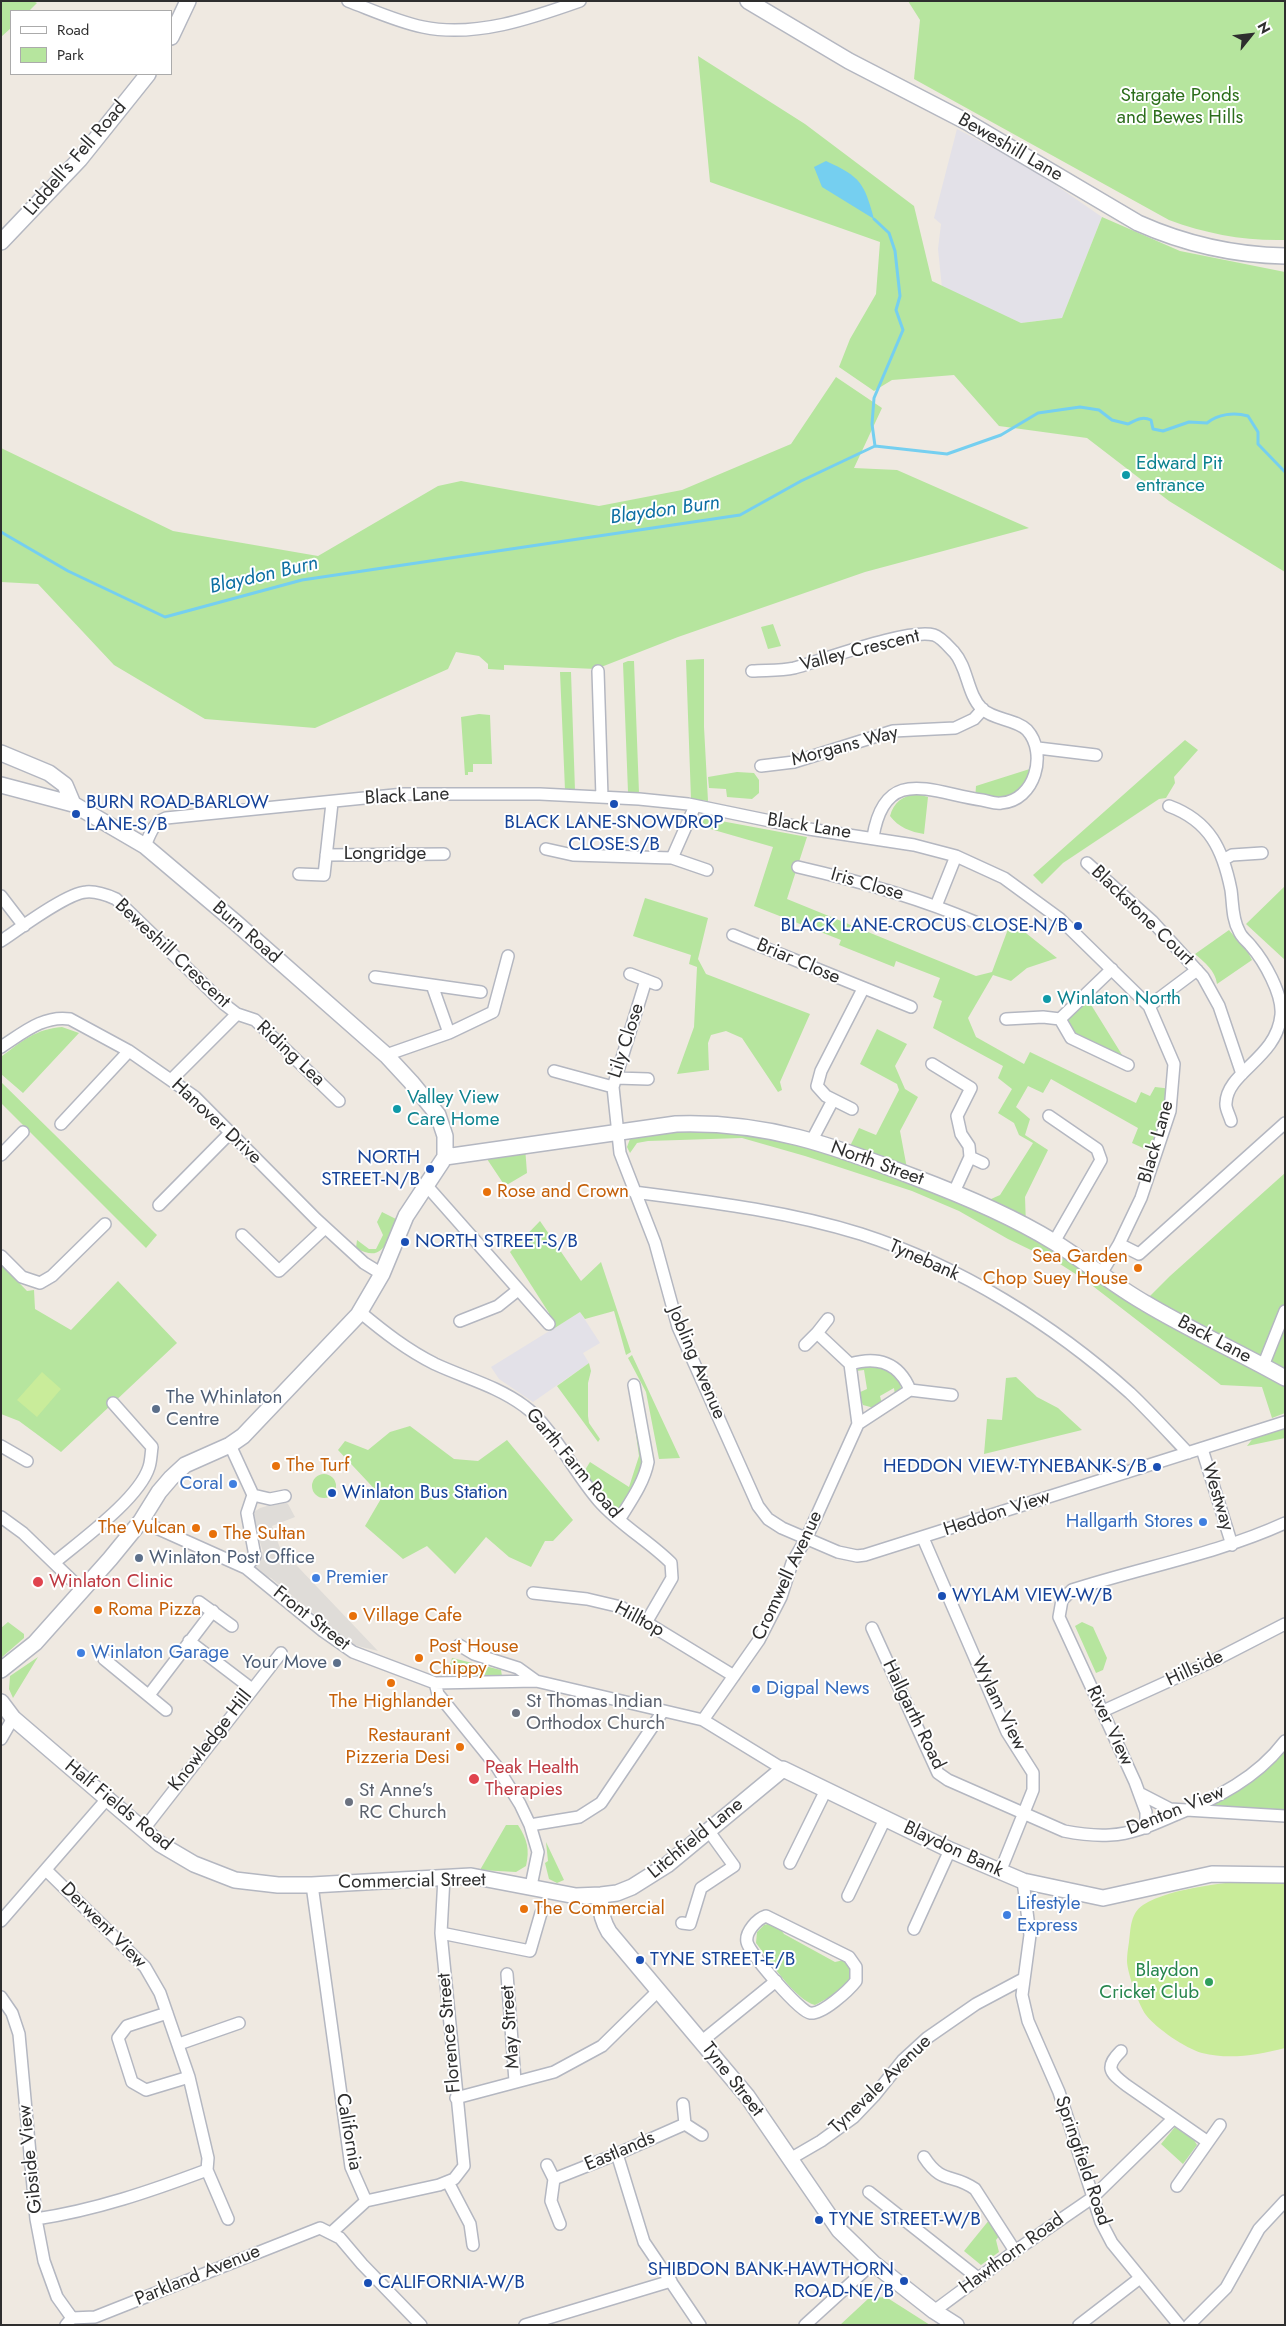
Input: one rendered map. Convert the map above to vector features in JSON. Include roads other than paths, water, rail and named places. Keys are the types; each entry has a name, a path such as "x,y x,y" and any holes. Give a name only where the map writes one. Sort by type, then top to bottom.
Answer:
{"street":[{"path":"172,35 188,1"},
{"path":"348,1 422,27 441,30 474,29 505,23 580,1"},
{"name":"Beweshill Lane","path":"748,1 849,61 967,122 1138,223 1174,238 1217,250 1285,256"},
{"name":"Liddell's Fell Road","path":"1,242 80,159 147,75"},
{"name":"Valley Crescent","path":"752,671 792,668 901,637 921,633 933,635 955,653 963,666 972,692 983,710"},
{"path":"598,671 602,797"},
{"path":"873,838 876,819 886,800 903,790 925,788 1002,803 1020,797 1036,776 1038,748 1026,729 983,710"},
{"name":"Morgans Way","path":"760,766 794,762 892,731 955,728 974,718 983,710"},
{"path":"1038,748 1096,755"},
{"path":"1,753 49,773 65,785 73,804"},
{"name":"Burn Road","path":"1,785 73,804 145,846 235,922 386,1056 412,1082 438,1115 445,1136 445,1157"},
{"name":"Black Lane","path":"145,846 154,827 166,818 404,794 540,794 639,799 695,806 809,829 873,838 956,856 1004,878 1060,919 1148,1006 1174,1064 1170,1111 1141,1198 1119,1244 1101,1274"},
{"path":"298,874 324,875 332,802"},
{"path":"672,858 695,806"},
{"path":"1169,806 1188,813 1202,825 1217,845 1224,860 1231,891 1233,914 1239,933 1264,964 1276,989 1281,1014 1274,1040 1231,1085 1225,1104 1231,1121"},
{"path":"546,849 573,855 672,858 707,870"},
{"path":"1224,860 1232,855 1262,853"},
{"name":"Longridge","path":"326,855 444,854"},
{"path":"936,906 956,856"},
{"name":"Blackstone Court","path":"1087,863 1152,921 1198,970 1218,1006 1242,1074"},
{"name":"Iris Close","path":"798,867 872,884 936,906 975,922"},
{"name":"Beweshill Crescent","path":"1,941 69,898 85,892 104,894 116,899 237,1014"},
{"path":"1,896 24,926"},
{"name":"Briar Close","path":"733,936 911,1007"},
{"path":"386,1056 449,1033 492,1012 508,956"},
{"path":"1006,1019 1060,1019 1112,969"},
{"name":"Blackstone Court","path":"1148,1006 1198,970"},
{"name":"Lily Close","path":"617,1133 614,1082 651,982 630,974"},
{"path":"376,977 481,992"},
{"path":"432,985 449,1033"},
{"name":"Briar Close","path":"852,1109 826,1096 817,1086 821,1071 863,989"},
{"path":"172,1079 237,1014"},
{"name":"Riding Lea","path":"237,1014 255,1020 339,1100"},
{"name":"Hanover Drive","path":"1,1047 46,1020 61,1018 70,1019 129,1051 172,1079 195,1097 325,1228 364,1263 382,1274"},
{"path":"1060,1019 1071,1038 1128,1065"},
{"path":"61,1124 129,1051"},
{"path":"932,1064 971,1088 957,1116 961,1134 969,1146 970,1157 954,1192"},
{"path":"554,1071 614,1082 648,1079"},
{"path":"812,1140 833,1100"},
{"path":"1049,1116 1098,1149 1101,1160 1054,1242"},
{"name":"North Street","path":"445,1157 527,1147 676,1124 711,1123 766,1129 812,1140 954,1192 1054,1242 1114,1283"},
{"path":"1119,1244 1139,1254 1285,1123"},
{"path":"1,1155 23,1132"},
{"path":"158,1205 230,1133"},
{"name":"Jobling Avenue","path":"617,1133 623,1162 655,1243 678,1327 758,1506 768,1519 782,1528 807,1537"},
{"path":"1,1670 35,1643 141,1521 159,1492 185,1465 230,1445 243,1436 362,1308 382,1274 406,1216 445,1157"},
{"path":"970,1157 984,1163"},
{"path":"426,1185 549,1324"},
{"name":"Tynebank","path":"634,1192 761,1210 810,1220 862,1235 931,1262 1000,1298 1072,1347 1129,1393 1188,1453"},
{"path":"1,1256 22,1278 40,1283 52,1276 105,1224"},
{"path":"242,1235 279,1271 325,1228"},
{"name":"Back Lane","path":"1114,1283 1144,1303 1285,1378"},
{"path":"460,1321 498,1306 518,1290"},
{"name":"Garth Farm Road","path":"362,1308 401,1346 524,1405 542,1423 599,1502 668,1559 673,1567 672,1578 647,1622"},
{"path":"1263,1366 1285,1311"},
{"path":"805,1345 828,1319"},
{"path":"817,1333 850,1364 858,1424 910,1390 952,1395"},
{"path":"850,1364 870,1359 886,1362 894,1366 904,1378 910,1390"},
{"path":"619,1520 636,1491 648,1462 648,1453 634,1385"},
{"path":"54,1562 95,1529 132,1494 148,1468 152,1447 113,1403"},
{"name":"Heddon View","path":"807,1537 838,1552 857,1556 923,1538 1285,1422"},
{"name":"Cromwell Avenue","path":"703,1720 759,1640 781,1597 792,1563 807,1537 858,1424"},
{"path":"230,1445 253,1495 247,1513 255,1556 246,1568"},
{"path":"1,1446 27,1461"},
{"name":"Westway","path":"1202,1449 1232,1545"},
{"path":"253,1495 270,1499 285,1496"},
{"path":"1,1517 23,1533 82,1590"},
{"name":"Front Street","path":"141,1521 246,1568 342,1646 353,1652 435,1683"},
{"path":"1232,1545 1285,1524"},
{"name":"Wylam View","path":"923,1538 1007,1732 1032,1769 1033,1790 1000,1872"},
{"name":"River View","path":"1146,1828 1146,1812 1139,1793 1103,1711 1063,1628 1059,1617 1059,1607 1065,1595 1072,1590 1232,1545"},
{"name":"Hilltop","path":"533,1593 607,1603 621,1607 734,1676"},
{"path":"200,1602 232,1626"},
{"path":"149,1695 213,1611"},
{"name":"Hillside","path":"1103,1711 1214,1661 1285,1624"},
{"name":"Hallgarth Road","path":"872,1628 938,1773 948,1780 1023,1814"},
{"path":"189,1641 252,1688"},
{"path":"458,1645 474,1654 518,1668 536,1681"},
{"name":"Knowledge Hill","path":"143,1830 281,1653"},
{"path":"104,1659 166,1710"},
{"path":"531,1886 538,1852 530,1825 508,1782 438,1694 435,1683 536,1681"},
{"name":"Blaydon Bank","path":"536,1681 703,1720 783,1769 950,1850 1023,1881 1103,1898 1212,1874 1285,1875"},
{"name":"Half Fields Road","path":"1,1702 13,1718 106,1800 160,1844 194,1864 235,1880 278,1885 312,1885"},
{"path":"530,1825 579,1817 601,1803 663,1711"},
{"path":"1,1739 13,1718"},
{"name":"Denton View","path":"1023,1814 1064,1831 1078,1834 1111,1835 1146,1828 1233,1788 1284,1744"},
{"name":"Litchfield Lane","path":"601,1895 617,1893 653,1876 783,1769"},
{"path":"790,1863 826,1790"},
{"path":"1139,1793 1170,1809 1285,1816"},
{"path":"1,1921 106,1800"},
{"path":"848,1896 885,1819"},
{"path":"682,1923 690,1924 701,1888 734,1866 708,1830"},
{"path":"914,1929 950,1850"},
{"name":"Derwent View","path":"46,1870 146,1967 160,1993 179,2044 189,2078 208,2158 207,2170 228,2219"},
{"name":"Commercial Street","path":"312,1885 471,1876 576,1896 601,1895"},
{"name":"Florence Street","path":"444,1877 441,1933 464,2166 454,2179 448,2182"},
{"name":"Springfield Road","path":"1023,1881 1030,1935 1022,1995 1028,2021 1059,2092 1092,2198 1112,2243 1179,2325"},
{"name":"California","path":"312,1885 351,2166 366,2201"},
{"name":"Tyne Street","path":"601,1895 600,1911 609,1932 660,1990 747,2096 839,2230 873,2263 934,2312 956,2325"},
{"path":"441,1933 530,1951 541,1913"},
{"path":"766,1916 849,1957 855,1963 857,1972 856,1981 852,1986 821,2011 813,2014 804,2011 776,1981 748,1945 747,1940 754,1924 766,1916"},
{"name":"May Street","path":"507,1974 515,2081"},
{"name":"Tynevale Avenue","path":"790,2159 821,2141 854,2117 903,2060 927,2038 976,2004 1023,1979"},
{"path":"702,2041 776,1981"},
{"path":"456,2098 554,2072 602,2046 660,1990"},
{"name":"Gibside View","path":"1,1997 12,2014 18,2034 36,2219 44,2260 56,2297 69,2321"},
{"path":"167,2013 127,2026 118,2038 132,2082 146,2090 189,2078"},
{"path":"179,2044 239,2023"},
{"path":"1121,2051 1111,2064 1111,2071 1114,2076 1208,2142"},
{"path":"683,2104 685,2124 702,2136"},
{"name":"Hawthorn Road","path":"934,2312 1015,2251 1092,2198 1173,2119"},
{"name":"Eastlands","path":"554,2179 685,2124"},
{"path":"1177,2186 1220,2125"},
{"path":"617,2154 644,2242 700,2325"},
{"path":"924,2157 935,2172 968,2184 975,2189 1015,2251"},
{"path":"547,2165 554,2179 551,2201 560,2224"},
{"path":"36,2219 98,2208 207,2170"},
{"path":"421,2325 362,2264 340,2238 331,2233 366,2201 448,2182 470,2224 473,2245"},
{"path":"869,2192 978,2278"},
{"path":"1189,2325 1226,2288 1259,2229 1285,2201"},
{"name":"Parkland Avenue","path":"69,2321 95,2316 320,2228 331,2233"},
{"path":"805,2325 873,2263"},
{"path":"1079,2325 1140,2278"},
{"path":"526,2325 671,2281"}],"water":[{"path":"826,161 847,172 859,182 864,189 874,219 822,187 814,167"}],"waterway":[{"path":"874,219 889,233 895,251 900,296 896,310 903,330 874,398 872,424 875,446"},
{"name":"Blaydon Burn","path":"1,532 68,571 165,617 302,580 740,515 801,481 875,446 947,454 1001,435 1038,413 1080,407 1099,410 1112,420 1128,424 1145,418 1151,420 1153,429 1163,431 1189,422 1207,423 1226,415 1248,416 1258,432 1258,444 1285,472"}],"place":[{"name":"Edward Pit entrance","path":"1126,475"},
{"name":"BLACK LANE-SNOWDROP CLOSE-S/B","path":"614,804"},
{"name":"BURN ROAD-BARLOW LANE-S/B","path":"76,814"},
{"name":"BLACK LANE-CROCUS CLOSE-N/B","path":"1078,926"},
{"name":"Winlaton North","path":"1047,999"},
{"name":"Valley View Care Home","path":"397,1109"},
{"name":"NORTH STREET-N/B","path":"430,1169"},
{"name":"Rose and Crown","path":"487,1192"},
{"name":"NORTH STREET-S/B","path":"405,1242"},
{"name":"Sea Garden Chop Suey House","path":"1138,1268"},
{"name":"The Whinlaton Centre","path":"156,1409"},
{"name":"The Turf","path":"276,1466"},
{"name":"HEDDON VIEW-TYNEBANK-S/B","path":"1157,1467"},
{"name":"Coral","path":"233,1484"},
{"name":"Winlaton Bus Station","path":"332,1493"},
{"name":"Hallgarth Stores","path":"1203,1522"},
{"name":"The Vulcan","path":"196,1528"},
{"name":"The Sultan","path":"213,1534"},
{"name":"Winlaton Post Office","path":"139,1558"},
{"name":"Premier","path":"316,1578"},
{"name":"Winlaton Clinic","path":"38,1582"},
{"name":"WYLAM VIEW-W/B","path":"942,1596"},
{"name":"Roma Pizza","path":"98,1610"},
{"name":"Village Cafe","path":"353,1616"},
{"name":"Winlaton Garage","path":"81,1653"},
{"name":"Post House Chippy","path":"419,1658"},
{"name":"Your Move","path":"337,1663"},
{"name":"The Highlander","path":"391,1683"},
{"name":"Digpal News","path":"756,1689"},
{"name":"St Thomas Indian Orthodox Church","path":"516,1713"},
{"name":"Restaurant Pizzeria Desi","path":"460,1747"},
{"name":"Peak Health Therapies","path":"474,1779"},
{"name":"St Anne's RC Church","path":"349,1802"},
{"name":"The Commercial","path":"524,1909"},
{"name":"Lifestyle Express","path":"1007,1915"},
{"name":"TYNE STREET-E/B","path":"640,1960"},
{"name":"Blaydon Cricket Club","path":"1209,1982"},
{"name":"TYNE STREET-W/B","path":"819,2220"},
{"name":"SHIBDON BANK-HAWTHORN ROAD-NE/B","path":"904,2281"},
{"name":"CALIFORNIA-W/B","path":"368,2283"}],"park label":[{"name":"Stargate Ponds and Bewes Hills","path":"1180,107"}]}
